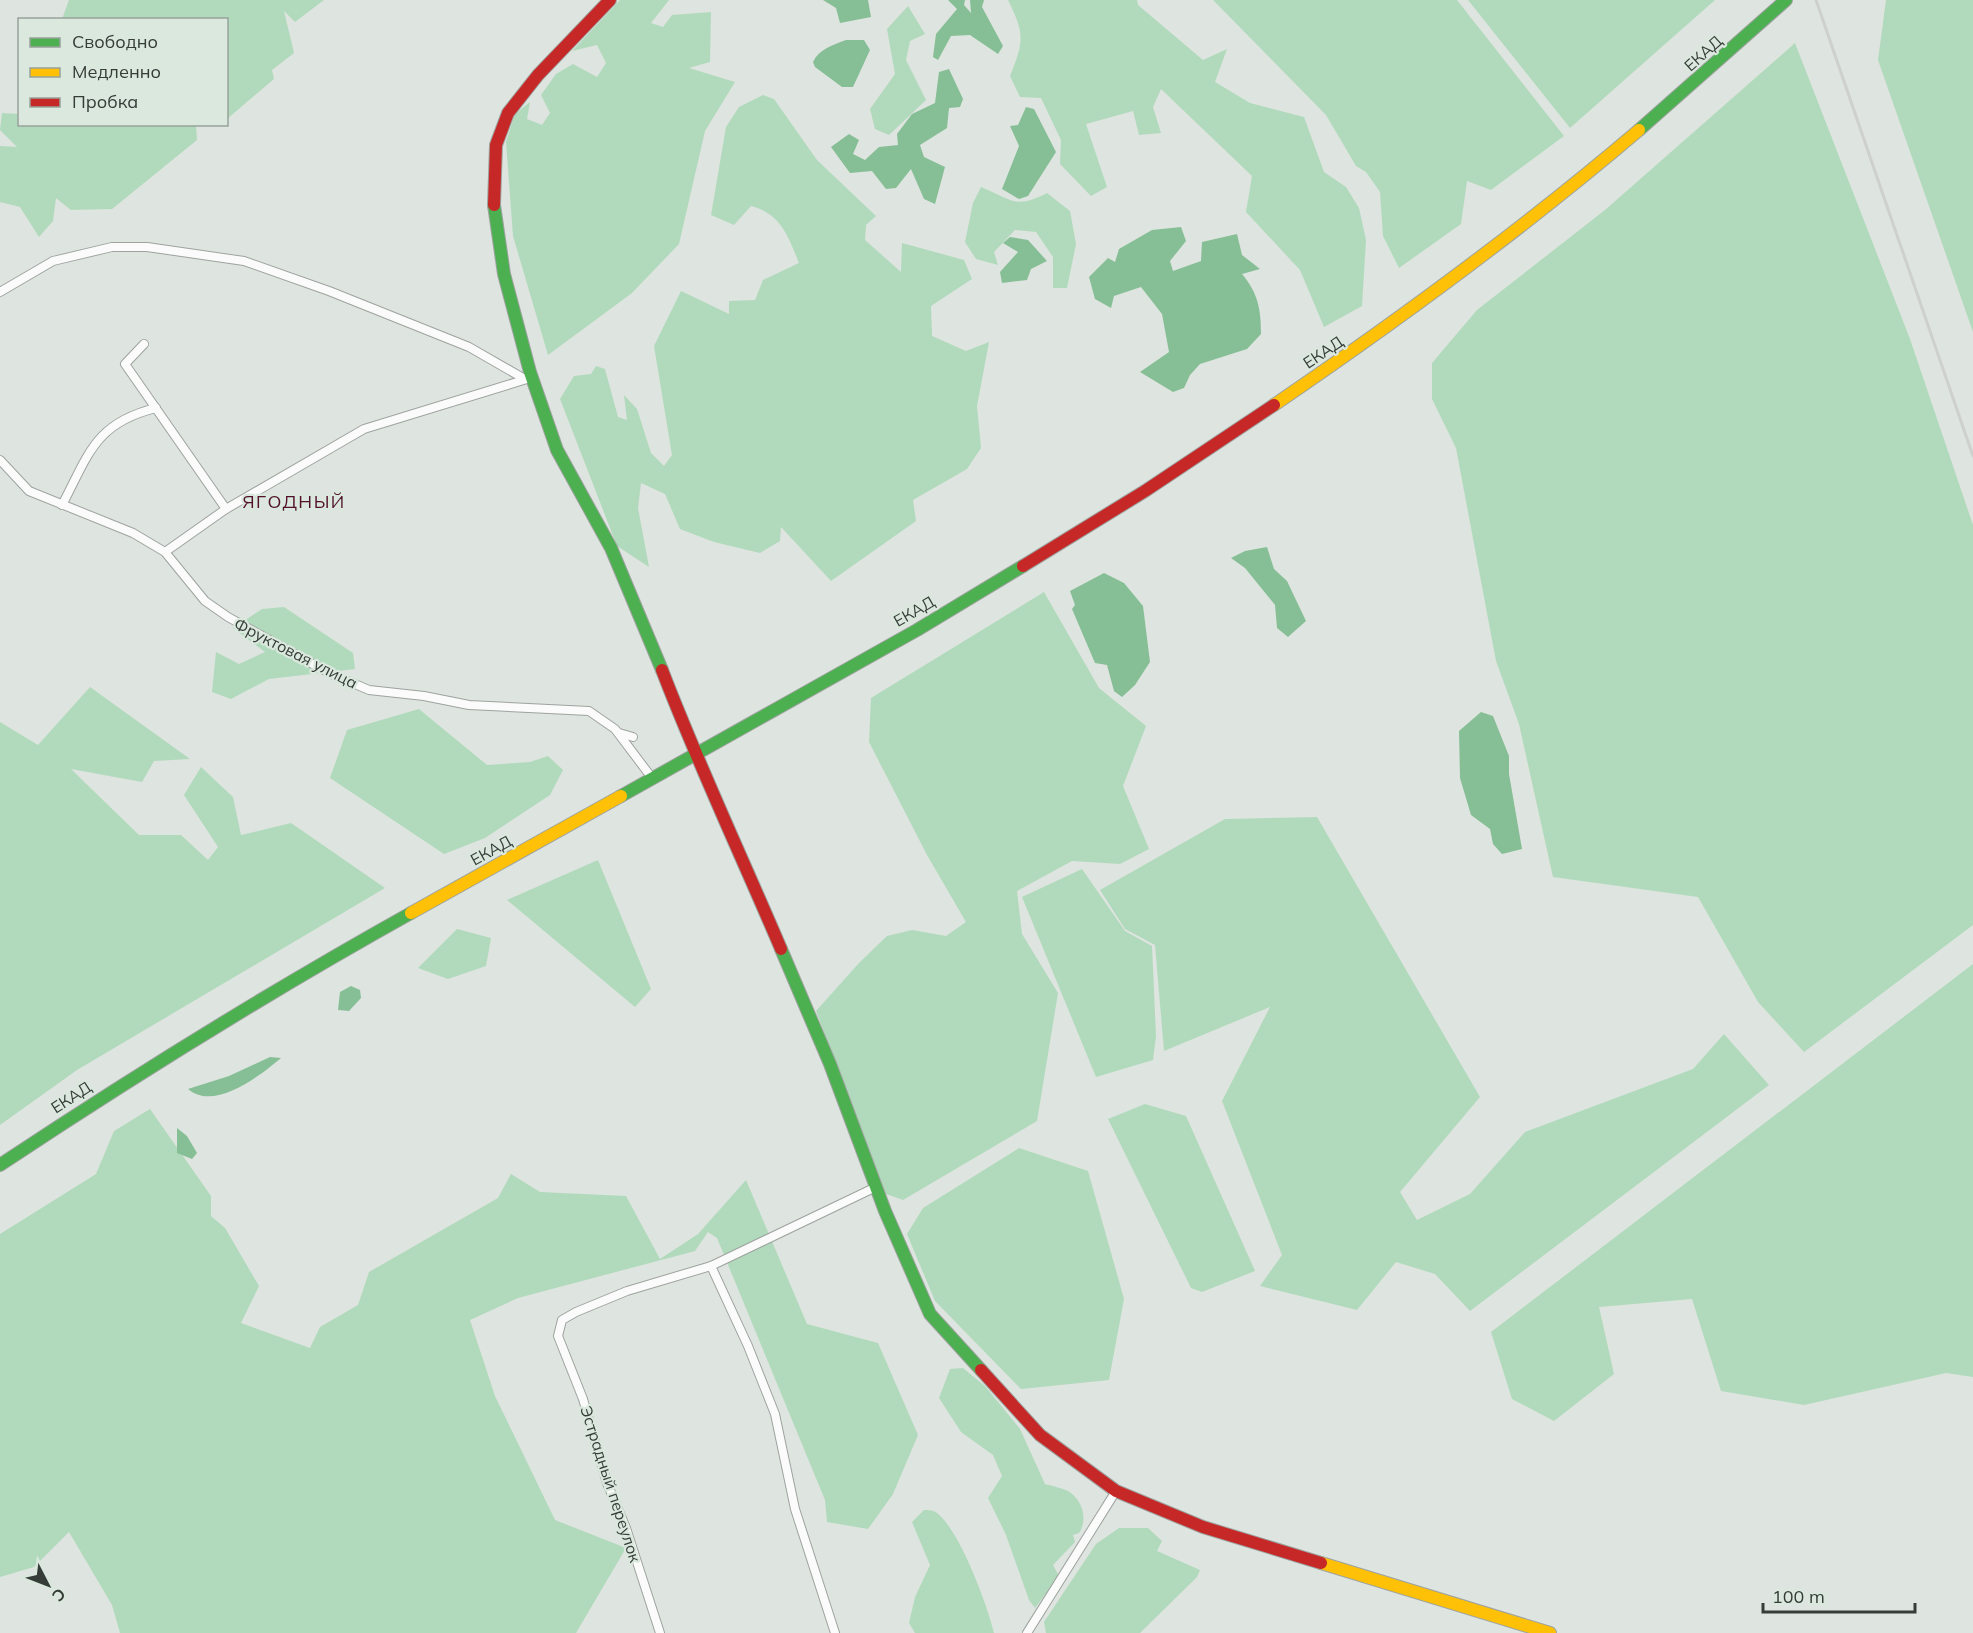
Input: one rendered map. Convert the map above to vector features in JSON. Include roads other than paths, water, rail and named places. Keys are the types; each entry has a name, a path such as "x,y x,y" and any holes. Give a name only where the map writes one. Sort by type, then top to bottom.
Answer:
{"main road":[{"path":"610,0 538,75 508,112 496,145 493,201 504,274 528,379 557,450 610,548 643,620 694,755 716,796 830,1064 910,1275 930,1314 1040,1435 1116,1491 1203,1527 1550,1633"},
{"name":"ЕКАД","path":"0,1165 66,1119 213,1028 1046,553 1215,445 1378,335 1533,218 1611,155 1782,4"}],"street":[{"path":"0,292 53,261 112,247 147,247 244,261 329,291 469,347 528,379"},
{"path":"144,344 125,364 226,509"},
{"path":"165,552 226,509 364,429 528,379"},
{"path":"62,505 93,446 112,426 130,415 156,408"},
{"name":"Фруктовая улица","path":"0,460 29,491 133,533 165,552 205,600 228,617 329,673 369,690 424,696 469,705 589,711 618,733 652,778"},
{"path":"618,733 633,737"},
{"path":"835,1633 795,1509 775,1414 748,1346 711,1266 876,1187"},
{"name":"Эстрадный переулок","path":"660,1633 626,1528 607,1483 582,1399 558,1336 562,1320 576,1312 627,1291 711,1266"},
{"path":"1027,1633 1116,1491"}],"railway":[{"path":"1816,0 1973,456"}],"district":[{"name":"ЯГОДНЫЙ","path":"294,502"}]}
